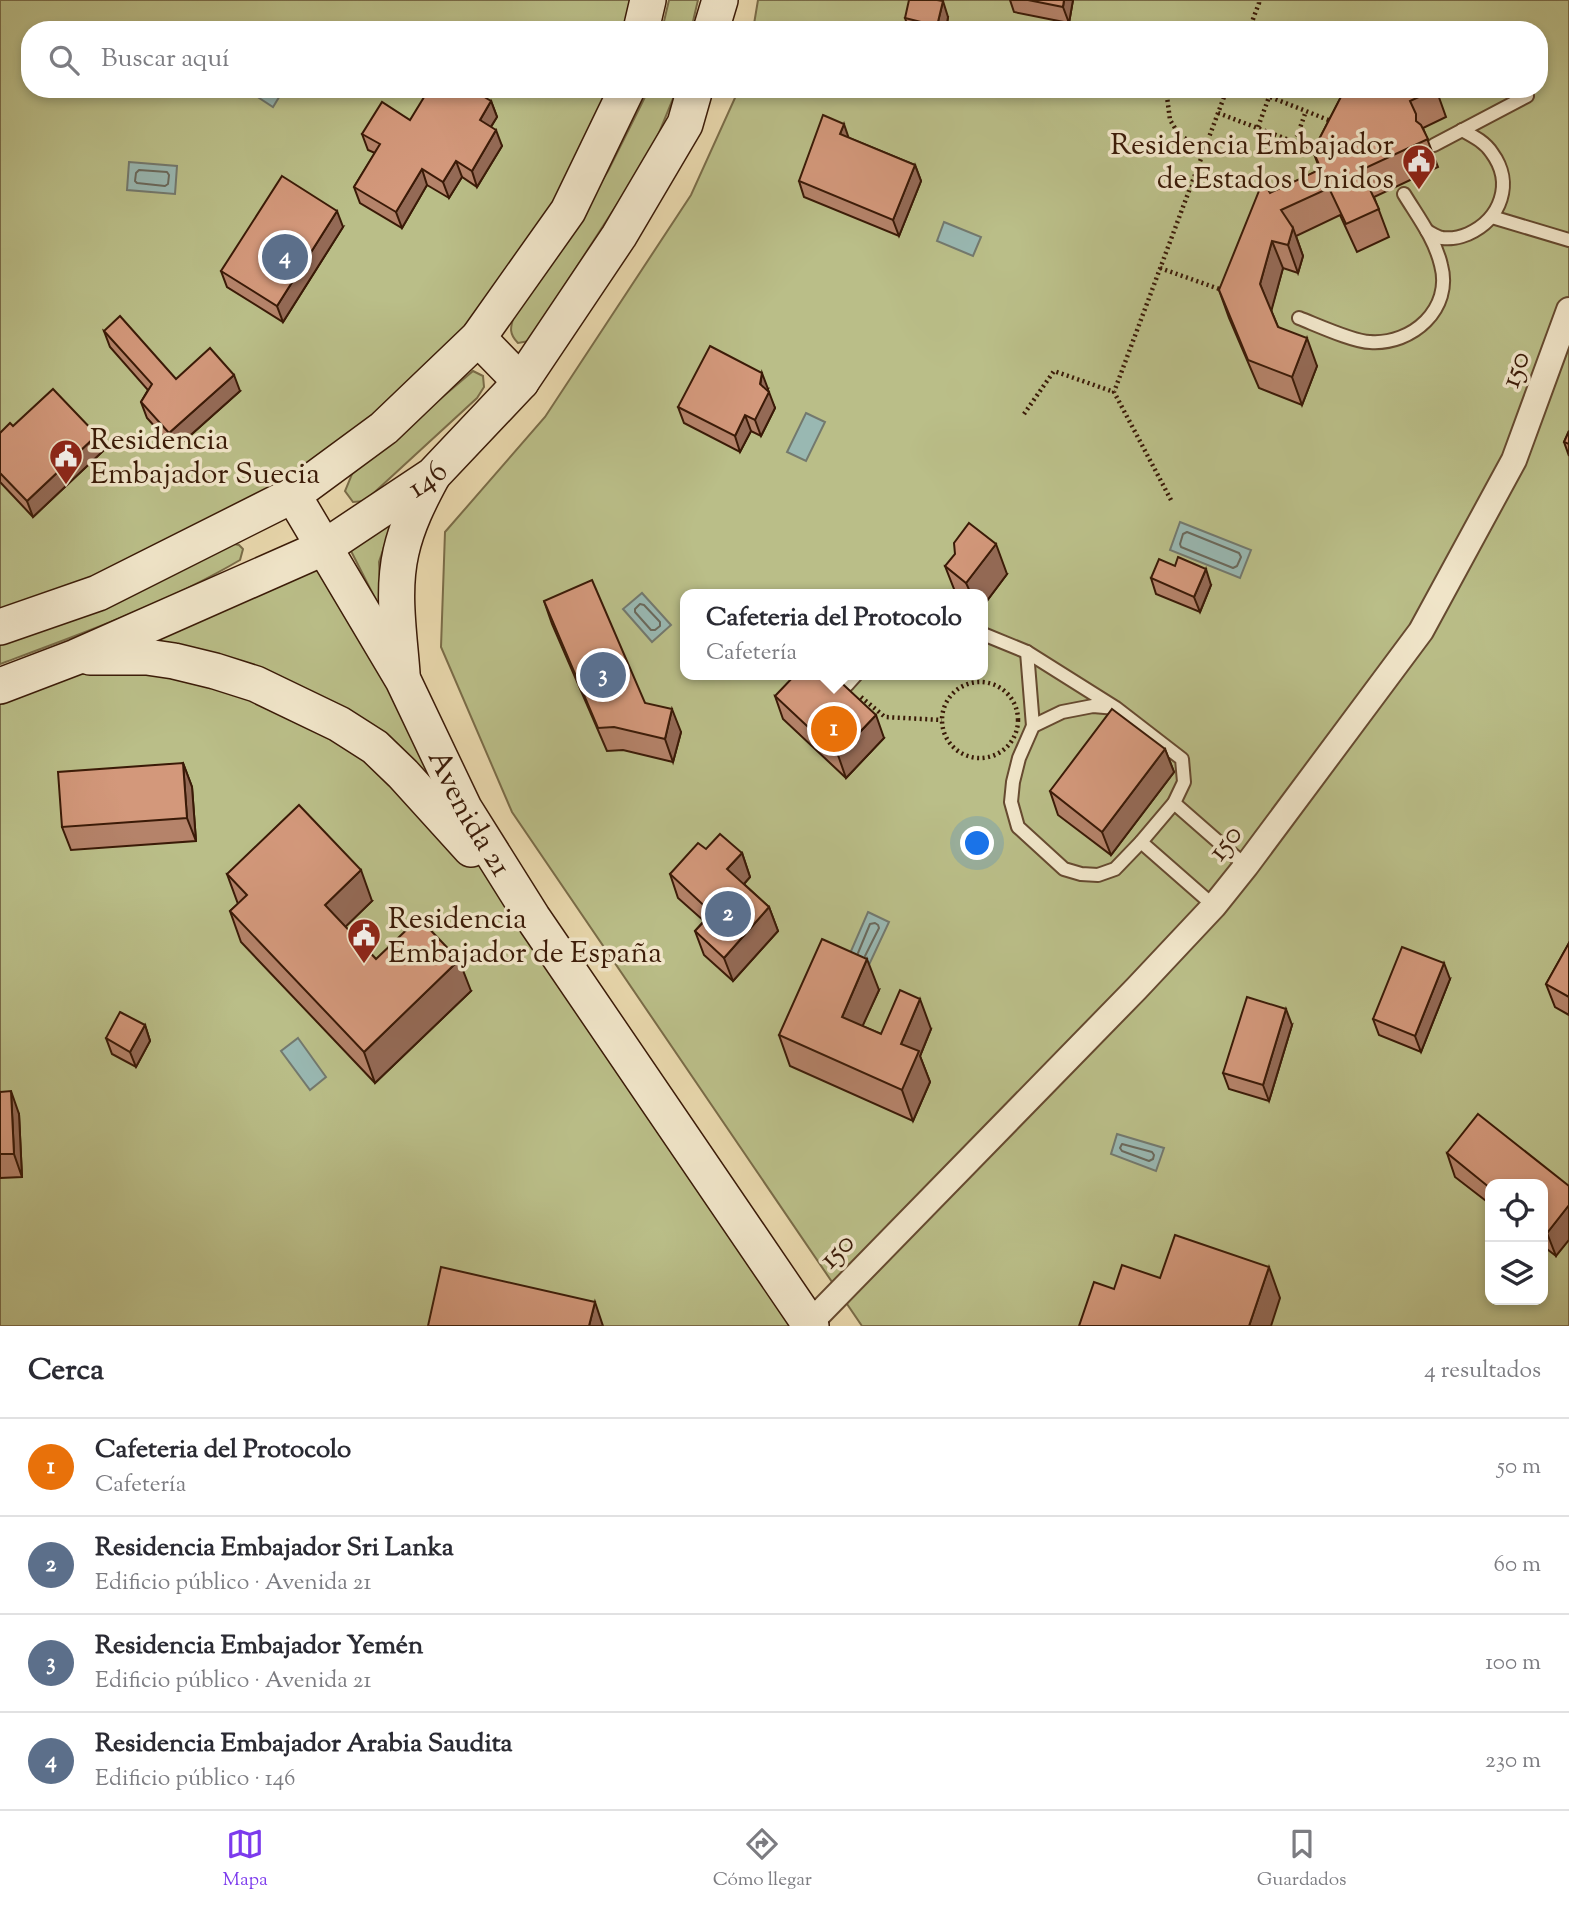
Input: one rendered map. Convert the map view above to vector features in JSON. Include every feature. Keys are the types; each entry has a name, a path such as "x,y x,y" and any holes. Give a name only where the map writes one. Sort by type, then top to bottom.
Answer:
{"main road":[{"path":"643,21 648,0"},
{"path":"714,21 720,0"},
{"path":"0,627 98,593 293,495 384,428 478,338 568,211 623,98"},
{"name":"146","path":"0,685 76,657 325,547 433,475 521,382 618,236 685,124 692,98"},
{"path":"478,338 521,382"},
{"path":"403,680 397,583 401,552 414,511 433,475"},
{"name":"Avenida 21","path":"293,495 403,680 464,808 533,918 809,1325"},
{"path":"76,657 147,657 184,663 256,684 339,724 375,747 403,774 533,918"}],"street":[{"name":"150","path":"809,1325 1136,989 1246,866 1421,631 1514,460 1569,310"}],"lane":[{"path":"1434,145 1523,98"},
{"path":"1427,232 1443,238 1461,237 1479,229 1492,218 1500,201 1503,183 1500,166 1491,151 1479,139 1462,130"},
{"path":"1299,318 1366,342 1389,342 1408,336 1424,324 1436,308 1442,289 1442,268 1436,249 1404,194"},
{"path":"1492,218 1569,240"},
{"path":"988,636 1027,652 1116,708 1182,760 1184,782 1174,803 1115,869 1098,874 1081,874 1064,869 1018,827 1011,802 1013,782 1019,758 1033,726 1027,652"},
{"path":"1033,726 1062,712 1093,706 1116,708"},
{"path":"1174,803 1246,866"},
{"path":"1140,842 1213,906"}],"path":[{"path":"1252,21 1259,0"},
{"path":"1167,98 1170,120 1180,136 1205,148"},
{"path":"1114,392 1224,98"},
{"path":"1258,127 1269,98"},
{"path":"1272,98 1331,121"},
{"path":"1295,142 1306,111"},
{"path":"1219,113 1318,151"},
{"path":"1160,268 1225,292"},
{"path":"1024,414 1054,371 1114,392 1171,500"},
{"path":"852,680 885,716 942,720"},
{"path":"970,683 995,684 1013,700 1018,712 1015,737 997,755 984,759 959,753 944,733 942,720 944,707 950,696 970,683"}],"green space":[{"path":"0,0 648,0 643,21 21,21 21,98 622,98 478,338 293,495 0,627"},
{"path":"669,0 698,0 693,21 664,21"},
{"path":"758,0 1569,0 1569,1326 862,1326 512,812 441,647 445,532 545,417 691,195 735,98 1548,98 1548,21 754,21"},
{"path":"644,98 673,98 652,150 529,341 518,343 511,331 514,316 608,171"},
{"path":"473,371 483,376 484,387 477,398 365,501 353,502 345,491 352,474"},
{"path":"396,518 379,562 381,610 350,549"},
{"path":"230,543 243,549 240,560 211,576 122,617 0,664 0,640"},
{"path":"325,547 403,680 811,1326 0,1326 0,686"}],"water":[{"path":"259,98 278,98 273,107"},
{"path":"129,162 177,166 175,194 127,190"},
{"path":"944,222 981,237 973,256 937,241"},
{"path":"806,413 825,422 806,461 787,452"},
{"path":"1180,522 1251,550 1240,578 1170,550"},
{"path":"642,593 671,625 652,642 623,609"},
{"path":"868,912 889,922 868,967 848,958"},
{"path":"298,1038 326,1077 310,1090 281,1051"},
{"path":"1117,1134 1164,1148 1156,1171 1111,1154"}],"building":[{"path":"909,0 943,1 938,21 905,18"},
{"path":"1028,0 1064,0 1063,7"},
{"path":"423,98 486,98 491,101 480,120 496,130 472,171 456,161 443,182 422,169 396,212 354,187 380,144 362,134 382,102 410,120"},
{"path":"1340,98 1416,98 1410,101 1416,121 1428,139 1361,170 1379,209 1346,224 1329,188 1281,210 1293,228 1288,245 1272,241 1260,284 1278,327 1307,338 1292,377 1248,360 1219,290 1263,181 1270,193 1321,169 1313,151"},
{"path":"823,115 844,124 840,134 915,165 893,220 799,181"},
{"path":"282,176 337,211 277,306 221,271"},
{"path":"120,316 176,379 210,348 234,375 169,433 141,402 152,384 104,331"},
{"path":"710,346 762,373 760,384 769,392 755,420 745,415 735,436 678,407"},
{"path":"53,389 97,435 27,501 0,473 0,433 10,423 13,426"},
{"path":"1569,431 1569,444 1564,442"},
{"path":"969,523 996,544 966,583 945,566 955,554 954,543"},
{"path":"1178,557 1206,569 1194,597 1151,578 1159,559 1175,566"},
{"path":"592,580 645,703 672,709 665,739 614,727 598,728 544,601"},
{"path":"790,680 838,680 876,715 838,755 775,696"},
{"path":"1112,709 1165,749 1102,832 1050,791"},
{"path":"183,763 187,818 62,827 58,772"},
{"path":"299,805 361,870 325,905 376,959 419,918 459,960 364,1052 230,911 247,895 227,874"},
{"path":"720,834 742,853 727,869 769,907 724,958 695,931 712,913 670,874 698,843 706,849"},
{"path":"822,939 867,959 842,1017 881,1034 900,990 920,999 901,1044 919,1051 902,1090 779,1035"},
{"path":"1569,943 1569,997 1546,984"},
{"path":"1402,947 1444,963 1415,1036 1373,1019"},
{"path":"1247,997 1286,1009 1263,1085 1223,1073"},
{"path":"120,1012 145,1025 130,1052 106,1038"},
{"path":"11,1091 14,1154 0,1154 0,1092"},
{"path":"1478,1114 1569,1186 1569,1205 1548,1232 1548,1179 1485,1179 1485,1184 1447,1153"},
{"path":"1175,1235 1269,1267 1249,1326 1079,1326 1094,1282 1114,1289 1122,1265 1160,1278"},
{"path":"441,1267 595,1302 589,1326 428,1326"}],"place":[{"name":"Residencia Embajador de Estados Unidos","path":"1419,191"},
{"name":"Residencia Embajador Arabia Saudita","path":"285,257"},
{"name":"Residencia Embajador Suecia","path":"66,486"},
{"name":"Residencia Embajador Yemén","path":"603,675"},
{"name":"Cafeteria del Protocolo","path":"834,729"},
{"name":"Residencia Embajador Sri Lanka","path":"728,914"},
{"name":"Residencia Embajador de España","path":"364,965"}]}
